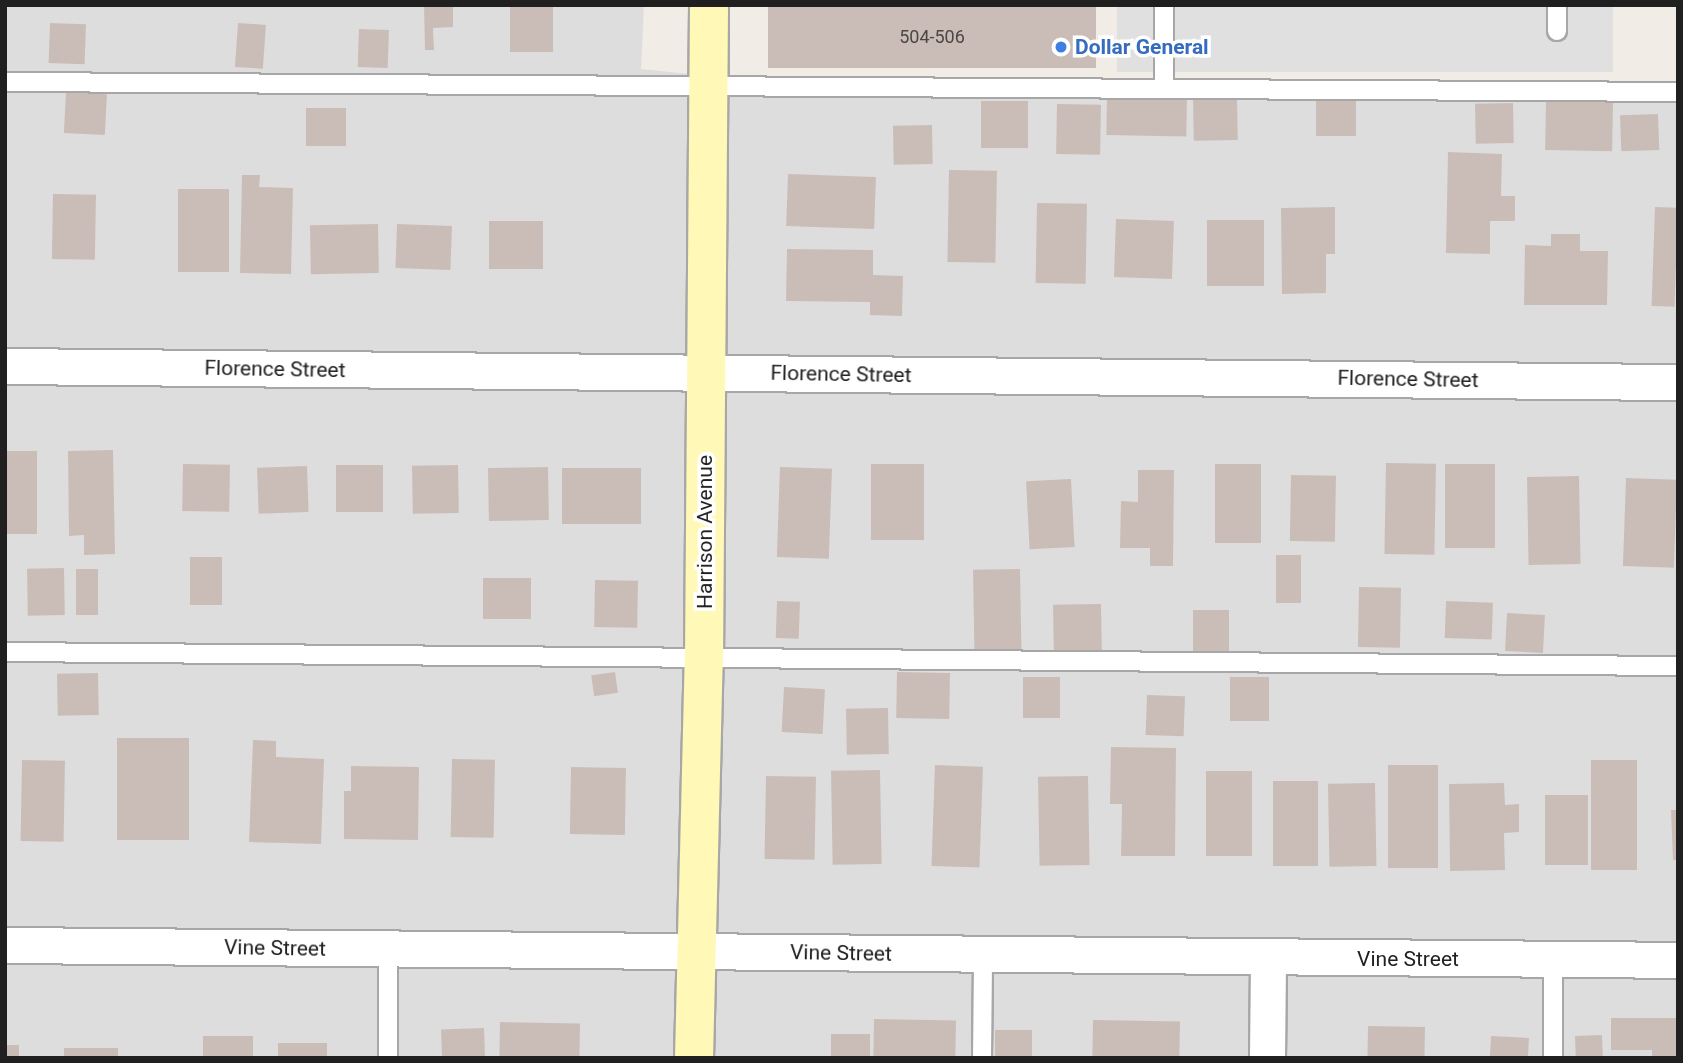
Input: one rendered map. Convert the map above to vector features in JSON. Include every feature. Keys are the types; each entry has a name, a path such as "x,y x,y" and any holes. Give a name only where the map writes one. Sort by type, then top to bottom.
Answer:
{"street":[{"name":"Harrison Avenue","path":"694,1058 704,659 709,5"},
{"name":"Florence Street","path":"5,366 1678,382"},
{"name":"Vine Street","path":"5,945 1678,960"},
{"path":"1267,1058 1268,958"}],"lane":[{"path":"1164,5 1164,89"},
{"path":"1556,31 1557,5"},
{"path":"5,82 1678,92"},
{"path":"5,652 1678,666"},
{"path":"388,949 388,1058"},
{"path":"982,1058 983,955"},
{"path":"1553,960 1553,1058"}],"shaded area":[{"path":"5,5 644,5 641,69 748,80 1678,100 1678,1058 5,1058"},
{"path":"1117,5 1613,5 1613,72 1117,72"}],"building":[{"path":"424,5 453,5 453,27 433,28 434,50 425,50"},
{"path":"510,5 553,5 553,52 510,52"},
{"path":"768,5 1096,5 1096,68 768,68"},
{"path":"50,23 86,24 85,64 49,63"},
{"path":"238,23 266,25 263,69 235,67"},
{"path":"359,29 389,30 388,68 358,67"},
{"path":"66,92 107,94 105,135 64,133"},
{"path":"1107,96 1187,97 1186,136 1106,135"},
{"path":"1237,96 1238,140 1194,141 1193,97"},
{"path":"981,101 1028,101 1028,148 981,148"},
{"path":"1316,101 1356,101 1356,136 1316,136"},
{"path":"1546,101 1613,102 1612,151 1545,150"},
{"path":"1513,103 1514,143 1476,144 1475,104"},
{"path":"1057,104 1101,105 1100,155 1056,154"},
{"path":"306,108 346,108 346,146 306,146"},
{"path":"1658,114 1659,150 1621,151 1620,115"},
{"path":"932,125 933,164 894,165 893,126"},
{"path":"1448,152 1502,154 1501,196 1515,196 1515,221 1490,221 1490,254 1446,253"},
{"path":"949,170 997,171 995,263 947,262"},
{"path":"788,174 876,177 874,229 786,226"},
{"path":"242,175 260,175 259,187 293,188 291,274 240,273"},
{"path":"178,189 229,189 229,272 178,272"},
{"path":"53,194 96,195 95,260 52,259"},
{"path":"1037,203 1087,204 1086,284 1036,283"},
{"path":"1335,207 1335,254 1326,254 1326,293 1282,294 1281,208"},
{"path":"1655,207 1678,208 1675,307 1652,306"},
{"path":"1116,219 1174,221 1172,279 1114,277"},
{"path":"1207,220 1264,220 1264,286 1207,286"},
{"path":"489,221 543,221 543,269 489,269"},
{"path":"378,224 379,273 311,274 310,225"},
{"path":"397,224 452,226 450,270 395,268"},
{"path":"1551,234 1580,234 1580,251 1608,251 1607,305 1524,305 1525,245 1551,246"},
{"path":"787,249 873,250 873,275 903,276 902,316 870,315 870,302 786,301"},
{"path":"113,450 115,554 84,555 84,535 69,536 68,451"},
{"path":"5,451 37,451 37,534 5,534"},
{"path":"1386,463 1436,464 1434,555 1384,554"},
{"path":"183,464 230,465 229,512 182,511"},
{"path":"871,464 924,464 924,540 871,540"},
{"path":"1215,464 1261,464 1261,543 1215,543"},
{"path":"1445,464 1495,464 1495,548 1445,548"},
{"path":"336,465 383,465 383,512 336,512"},
{"path":"458,465 459,513 413,514 412,466"},
{"path":"307,466 309,512 259,514 257,468"},
{"path":"548,467 549,520 489,521 488,468"},
{"path":"780,467 832,469 829,559 777,557"},
{"path":"562,468 641,468 641,524 562,524"},
{"path":"1138,470 1174,470 1173,566 1150,566 1150,548 1120,548 1121,501 1138,502"},
{"path":"1291,475 1336,476 1335,542 1290,541"},
{"path":"1579,476 1581,564 1529,565 1527,477"},
{"path":"1626,478 1677,480 1674,568 1623,566"},
{"path":"1071,479 1075,547 1030,549 1026,481"},
{"path":"1276,555 1301,555 1301,603 1276,603"},
{"path":"190,557 222,557 222,605 190,605"},
{"path":"64,568 65,615 28,616 27,569"},
{"path":"76,569 98,569 98,615 76,615"},
{"path":"1020,569 1021,649 974,650 973,570"},
{"path":"483,578 531,578 531,619 483,619"},
{"path":"595,580 638,581 637,628 594,627"},
{"path":"1359,587 1401,588 1400,648 1358,647"},
{"path":"777,601 800,602 799,639 776,638"},
{"path":"1446,601 1493,603 1492,640 1445,638"},
{"path":"1101,604 1102,652 1054,653 1053,605"},
{"path":"1193,610 1229,610 1229,651 1193,651"},
{"path":"1507,613 1545,615 1543,653 1505,651"},
{"path":"615,672 618,693 594,696 591,675"},
{"path":"897,672 950,673 949,719 896,718"},
{"path":"98,673 99,715 58,716 57,674"},
{"path":"1023,677 1060,677 1060,718 1023,718"},
{"path":"1230,677 1269,677 1269,721 1230,721"},
{"path":"784,687 825,689 823,734 782,732"},
{"path":"1147,695 1185,696 1184,736 1146,735"},
{"path":"888,708 889,754 847,755 846,709"},
{"path":"117,738 189,738 189,840 117,840"},
{"path":"253,740 276,741 276,757 324,759 321,844 249,842"},
{"path":"1111,747 1176,748 1175,856 1121,856 1122,804 1110,804"},
{"path":"452,759 495,760 494,838 451,837"},
{"path":"22,760 65,761 64,842 21,841"},
{"path":"1591,760 1637,760 1637,870 1591,870"},
{"path":"935,765 983,767 979,868 931,866"},
{"path":"1388,765 1438,765 1438,868 1388,868"},
{"path":"351,766 419,767 418,840 344,839 344,791 351,791"},
{"path":"571,767 626,768 625,835 570,834"},
{"path":"880,770 882,864 833,865 831,771"},
{"path":"1206,771 1252,771 1252,856 1206,856"},
{"path":"766,776 816,777 815,860 765,859"},
{"path":"1088,776 1090,865 1040,866 1038,777"},
{"path":"1273,781 1318,781 1318,866 1273,866"},
{"path":"1375,783 1376,866 1329,867 1328,784"},
{"path":"1504,783 1505,805 1519,804 1519,832 1504,833 1505,870 1450,871 1449,784"},
{"path":"1545,795 1588,795 1588,865 1545,865"},
{"path":"1671,810 1678,810 1678,860 1673,860"},
{"path":"1611,1018 1678,1018 1678,1058 1652,1058 1652,1050 1611,1050"},
{"path":"874,1019 956,1020 955,1058 873,1058"},
{"path":"1093,1020 1180,1022 1179,1058 1092,1058"},
{"path":"500,1022 580,1023 579,1058 499,1058"},
{"path":"1368,1026 1425,1027 1424,1058 1367,1058"},
{"path":"484,1028 485,1058 442,1058 441,1030"},
{"path":"995,1030 1032,1030 1032,1058 995,1058"},
{"path":"831,1034 870,1034 870,1058 831,1058"},
{"path":"1602,1035 1603,1058 1576,1058 1575,1036"},
{"path":"203,1036 253,1036 253,1058 203,1058"},
{"path":"1491,1036 1529,1038 1528,1058 1490,1058"},
{"path":"278,1043 327,1043 327,1058 278,1058"},
{"path":"5,1045 19,1045 19,1058 5,1058"},
{"path":"64,1048 118,1048 118,1058 64,1058"}],"place":[{"name":"Dollar General","path":"1061,47"}]}
